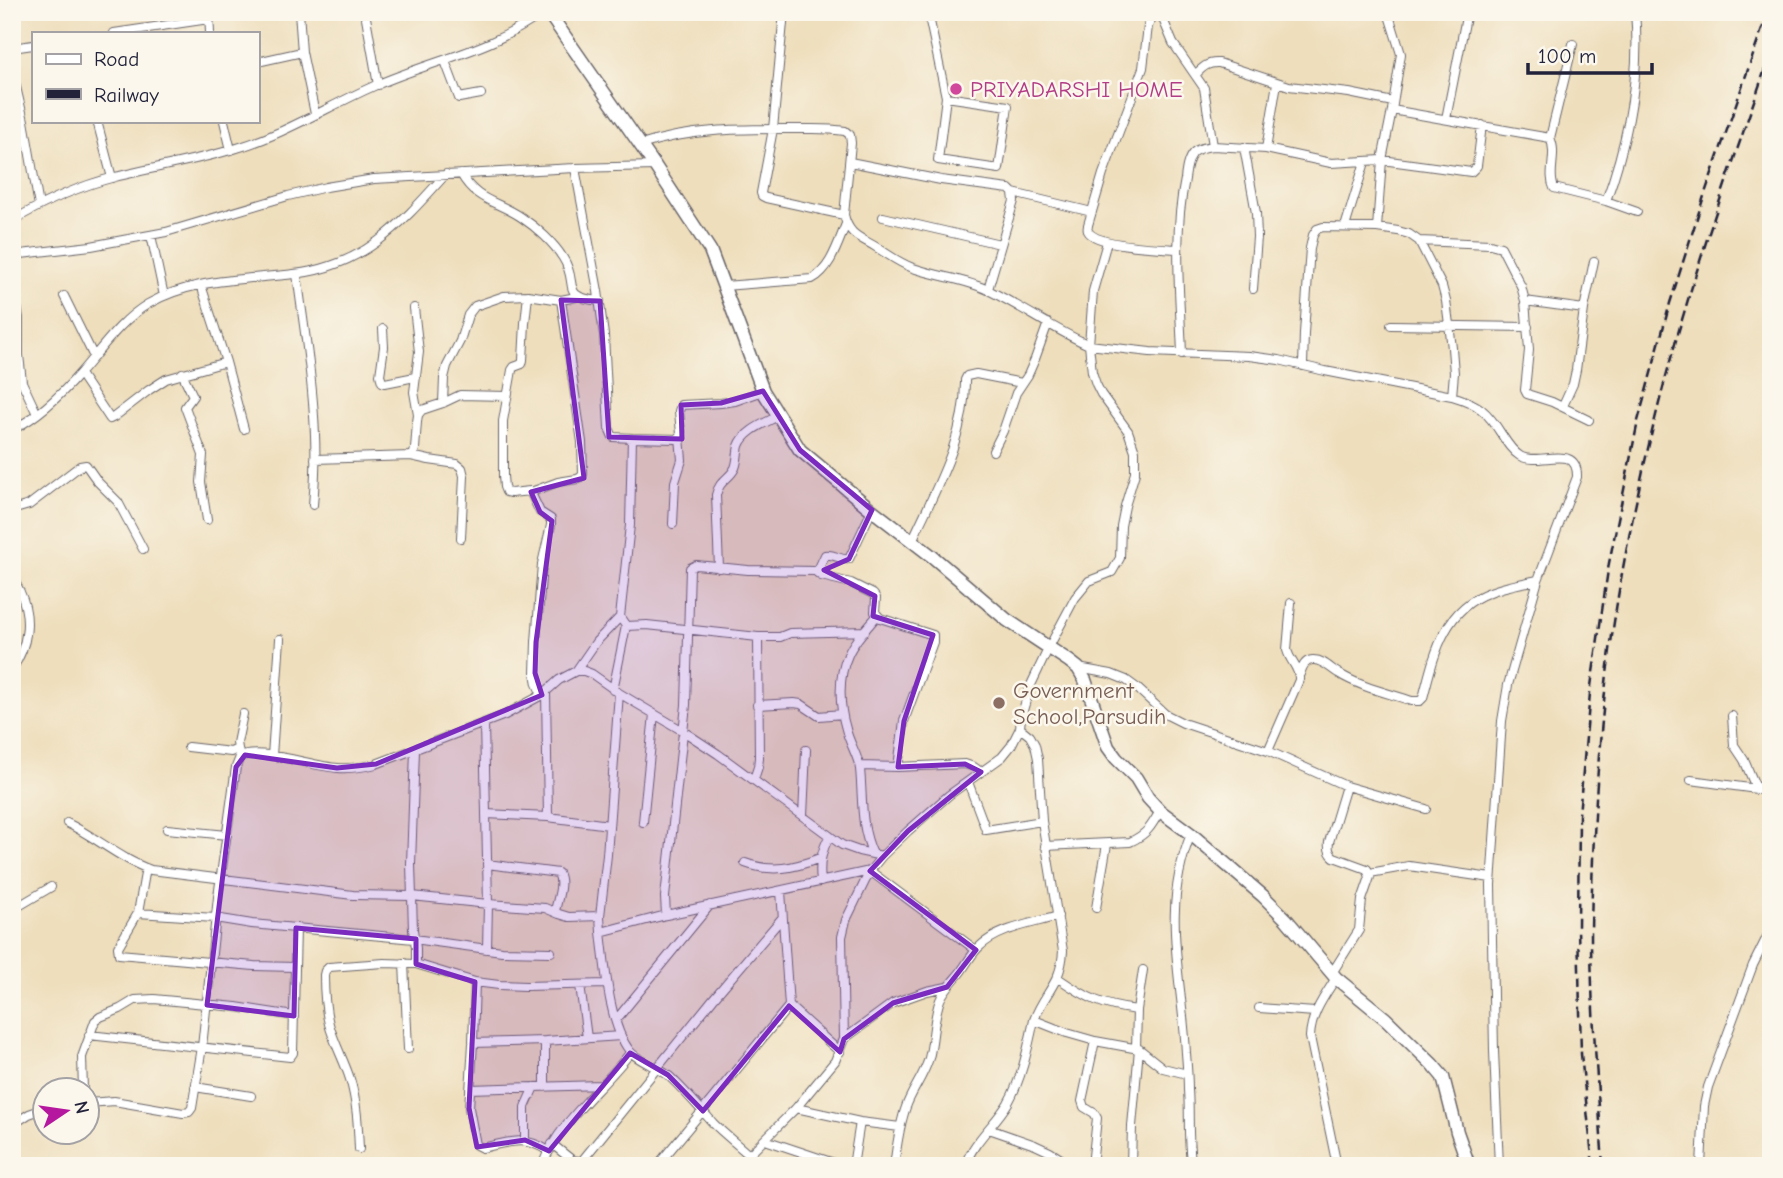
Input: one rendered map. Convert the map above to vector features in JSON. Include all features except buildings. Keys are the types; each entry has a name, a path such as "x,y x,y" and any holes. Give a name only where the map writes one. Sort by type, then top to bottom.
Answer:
{"main road":[{"path":"546,12 641,145 710,250 763,391 800,450 1007,620 1078,668 1085,680 1108,747 1136,778 1148,798 1160,811 1263,896 1334,976 1395,1028 1443,1077 1469,1166"}],"street":[{"path":"299,12 302,52 315,114"},
{"path":"365,12 377,85"},
{"path":"12,221 39,206 112,178 255,143 377,85 509,35 546,12"},
{"path":"784,12 773,129 761,189 762,197 845,219 852,233 898,262 988,289 1089,345 1182,354 1249,356 1452,396 1476,404 1484,410 1509,446 1523,457 1532,460 1567,457 1574,462 1577,477 1538,580 1508,685 1502,722 1491,878 1499,1166"},
{"path":"928,12 946,97 938,160 999,169 1008,106 946,97"},
{"path":"1178,249 1107,242 1093,236 1087,225 1143,68 1148,26 1159,12 1174,43 1204,88 1213,146"},
{"path":"1377,228 1382,160 1401,54 1388,12"},
{"path":"1446,119 1467,12"},
{"path":"1606,201 1631,112 1636,71 1635,12"},
{"path":"120,32 209,16"},
{"path":"1573,44 1550,138 1554,148 1552,186 1637,212"},
{"path":"12,48 32,45"},
{"path":"259,62 302,52"},
{"path":"445,61 459,98 481,94"},
{"path":"1196,74 1205,65 1219,62 1277,83 1361,94 1393,106 1446,119 1550,138"},
{"path":"12,70 29,143 39,206"},
{"path":"1266,149 1277,83"},
{"path":"97,122 112,178"},
{"path":"225,122 231,150"},
{"path":"1182,354 1178,249 1181,203 1189,160 1193,153 1213,146 1244,147 1331,163 1382,160 1471,172 1477,166 1482,125"},
{"path":"641,145 658,139 718,131 845,131 849,135 851,143 845,219 827,266 821,274 812,279 724,286"},
{"path":"1244,147 1256,213 1253,289"},
{"path":"850,162 908,174 1009,189 1013,193 1092,212"},
{"path":"1345,227 1365,162"},
{"path":"12,255 92,246 151,235 288,196 374,179 655,166"},
{"path":"575,168 600,301 611,434 613,437 632,438 680,437"},
{"path":"12,430 29,422 58,396 133,314 150,303 173,292 201,285 297,274 331,266 357,256 404,220 446,174"},
{"path":"461,174 474,192 521,217 558,250 565,261 576,297"},
{"path":"988,289 1014,201 1013,193"},
{"path":"883,217 1000,244"},
{"path":"1303,366 1310,248 1317,229 1345,227 1398,231 1419,241 1442,286 1454,373 1452,396"},
{"path":"151,235 164,296"},
{"path":"1419,241 1490,244 1501,247 1521,286 1525,301 1529,351 1525,390 1531,396 1563,406 1589,420"},
{"path":"740,1166 796,1108 840,1052 845,1039 842,937 846,920 878,855 949,795 1002,757 1011,746 1020,728 1030,687 1083,586 1112,572 1120,558 1121,526 1135,473 1135,451 1128,430 1096,384 1089,345 1093,291 1107,242"},
{"path":"1563,406 1576,370 1594,261"},
{"path":"297,274 315,435 313,505"},
{"path":"12,279 19,318 16,368 37,414"},
{"path":"201,285 244,429"},
{"path":"443,403 447,366 460,341 468,314 475,306 504,296 528,295 562,300 576,297 600,301"},
{"path":"528,295 523,360 522,364 512,370 503,421 504,487 506,492 511,493 531,492 558,482 577,479 583,474 582,442 562,300"},
{"path":"64,296 93,358"},
{"path":"1525,301 1584,309"},
{"path":"411,456 415,449 418,415 415,376 419,352 414,308"},
{"path":"993,451 1035,359 1048,323"},
{"path":"1391,325 1528,327"},
{"path":"383,329 384,347 380,375 382,382 415,376"},
{"path":"80,374 110,419 166,379 226,362"},
{"path":"182,373 193,396 185,407 202,455 201,482 207,520"},
{"path":"912,541 954,445 963,412 967,376 976,374 1022,383"},
{"path":"673,524 675,482 681,460 681,405 735,401 763,391"},
{"path":"418,415 422,410 460,395 507,396"},
{"path":"719,568 718,488 735,468 740,442 746,435 778,416"},
{"path":"188,747 272,756 327,767 357,768 376,764 484,723 544,694 559,680 576,671 596,642 620,617 630,525 632,438"},
{"path":"315,459 411,456 457,464 464,475 461,538"},
{"path":"12,510 29,505 80,466 86,465 118,502 143,549"},
{"path":"531,492 540,512 551,519 542,564 535,673 537,684 544,694 548,817"},
{"path":"815,571 828,554 849,559 872,510"},
{"path":"666,915 665,897 683,731 690,568 696,565 748,570 815,571 821,576 850,583 873,594 876,598 875,612 880,618 931,633 933,638 904,721 898,767"},
{"path":"12,577 17,596 26,610 28,628 24,646 12,669"},
{"path":"1268,751 1304,665 1309,660 1322,662 1340,675 1360,683 1412,701 1420,701 1442,636 1468,603 1488,592 1538,580"},
{"path":"1291,603 1287,650 1288,657 1300,674"},
{"path":"877,616 848,653 841,694 842,715 860,766 864,828 868,842 878,855"},
{"path":"620,617 626,626 616,692 607,855 600,916 607,984 616,1020 630,1053 658,1067 749,1155"},
{"path":"626,626 647,625 780,638 790,633 864,631"},
{"path":"754,779 759,758 758,637"},
{"path":"272,756 280,639"},
{"path":"1078,668 1111,674 1126,680 1165,715 1183,723 1268,751 1346,786 1426,809"},
{"path":"576,671 592,674 616,692 683,731 754,779 842,845 878,855"},
{"path":"757,705 794,703 801,704 819,716 842,715"},
{"path":"102,1102 114,1101 183,1113 192,1108 202,1047 215,918 239,753 238,736 243,714"},
{"path":"643,822 654,714"},
{"path":"1732,716 1734,745 1744,760 1756,790"},
{"path":"484,723 487,949"},
{"path":"965,1166 979,1140 1008,1103 1019,1078 1039,1007 1058,978 1062,966 1063,951 1045,846 1035,745 1030,736 1020,728"},
{"path":"415,750 411,839 416,964"},
{"path":"803,816 806,750"},
{"path":"860,766 965,764 981,772"},
{"path":"1690,780 1771,791"},
{"path":"968,782 986,830 1042,821"},
{"path":"1346,786 1328,849 1334,857 1364,867 1370,873"},
{"path":"1045,846 1130,842 1150,828 1160,811"},
{"path":"486,814 548,817 609,825"},
{"path":"67,823 146,868 353,895 412,896 545,908 569,916 600,916"},
{"path":"167,829 227,835"},
{"path":"1191,834 1182,855 1177,879 1174,946 1184,1020 1192,1166"},
{"path":"821,881 820,858 829,837"},
{"path":"1096,908 1107,844"},
{"path":"745,863 771,870 820,858"},
{"path":"487,864 558,873 561,885 555,912"},
{"path":"1370,873 1409,866 1491,878"},
{"path":"146,868 138,913 118,947 119,954 295,967"},
{"path":"601,932 710,905 870,871 976,950"},
{"path":"1337,1166 1310,1037 1310,1025 1359,930 1362,900 1370,873"},
{"path":"12,910 51,887"},
{"path":"780,891 789,1006 840,1052"},
{"path":"616,1020 710,905"},
{"path":"138,913 215,918 487,949 551,952"},
{"path":"894,1166 900,1127 913,1090 925,1071 936,1015 947,987 986,941 1000,933 1058,916"},
{"path":"475,982 469,1117 477,1147 525,1140 550,1148 583,1164 713,999 782,918"},
{"path":"89,1035 290,1057 293,1053 296,928"},
{"path":"1701,1166 1704,1106 1708,1087 1753,965 1771,929"},
{"path":"359,1149 355,1098 326,1012 324,975 329,967 404,963 416,964 475,982 499,985 607,984"},
{"path":"404,963 408,1049"},
{"path":"1131,1166 1138,1049 1137,1010 1143,970"},
{"path":"1058,978 1099,1003 1137,1010"},
{"path":"580,985 587,1038"},
{"path":"845,1039 893,1003 947,987"},
{"path":"83,1076 82,1057 94,1021 135,1000 155,999 256,1009 293,1016"},
{"path":"657,1166 789,1006"},
{"path":"1259,1008 1315,1012"},
{"path":"1034,1020 1095,1041 1138,1049 1163,1068 1187,1073"},
{"path":"474,1043 621,1035"},
{"path":"544,1041 545,1087"},
{"path":"1092,1166 1097,1118 1084,1107 1082,1101 1095,1041"},
{"path":"542,1166 550,1148 580,1107 630,1053"},
{"path":"470,1089 601,1085"},
{"path":"195,1087 251,1096"},
{"path":"525,1140 526,1107 534,1087"},
{"path":"796,1108 860,1122 900,1127"},
{"path":"12,1125 32,1113"},
{"path":"853,1166 860,1122"},
{"path":"989,1129 1043,1148 1072,1166"},
{"path":"765,1140 843,1166"}],"highlighted area":[{"path":"561,300 600,301 609,437 682,439 681,405 721,403 763,391 800,450 872,510 849,559 824,570 875,596 873,616 933,635 904,721 898,767 965,764 981,772 908,831 870,871 976,950 947,987 893,1003 844,1039 840,1052 789,1006 703,1111 668,1075 630,1053 549,1151 525,1140 477,1147 469,1108 475,982 416,964 416,939 296,928 294,1016 207,1005 236,767 245,755 337,768 376,764 542,695 535,673 536,642 552,521 540,512 531,492 584,478"}],"railway":[{"path":"1593,1166 1581,1054 1579,815 1590,693 1609,563 1638,421 1670,303 1768,12"},
{"path":"1603,1166 1593,1020 1591,932 1600,749 1615,613 1643,471 1675,344 1715,215 1771,52"}],"place":[{"name":"PRIYADARSHI HOME","path":"956,89"},
{"name":"Government School,Parsudih","path":"999,703"}]}
